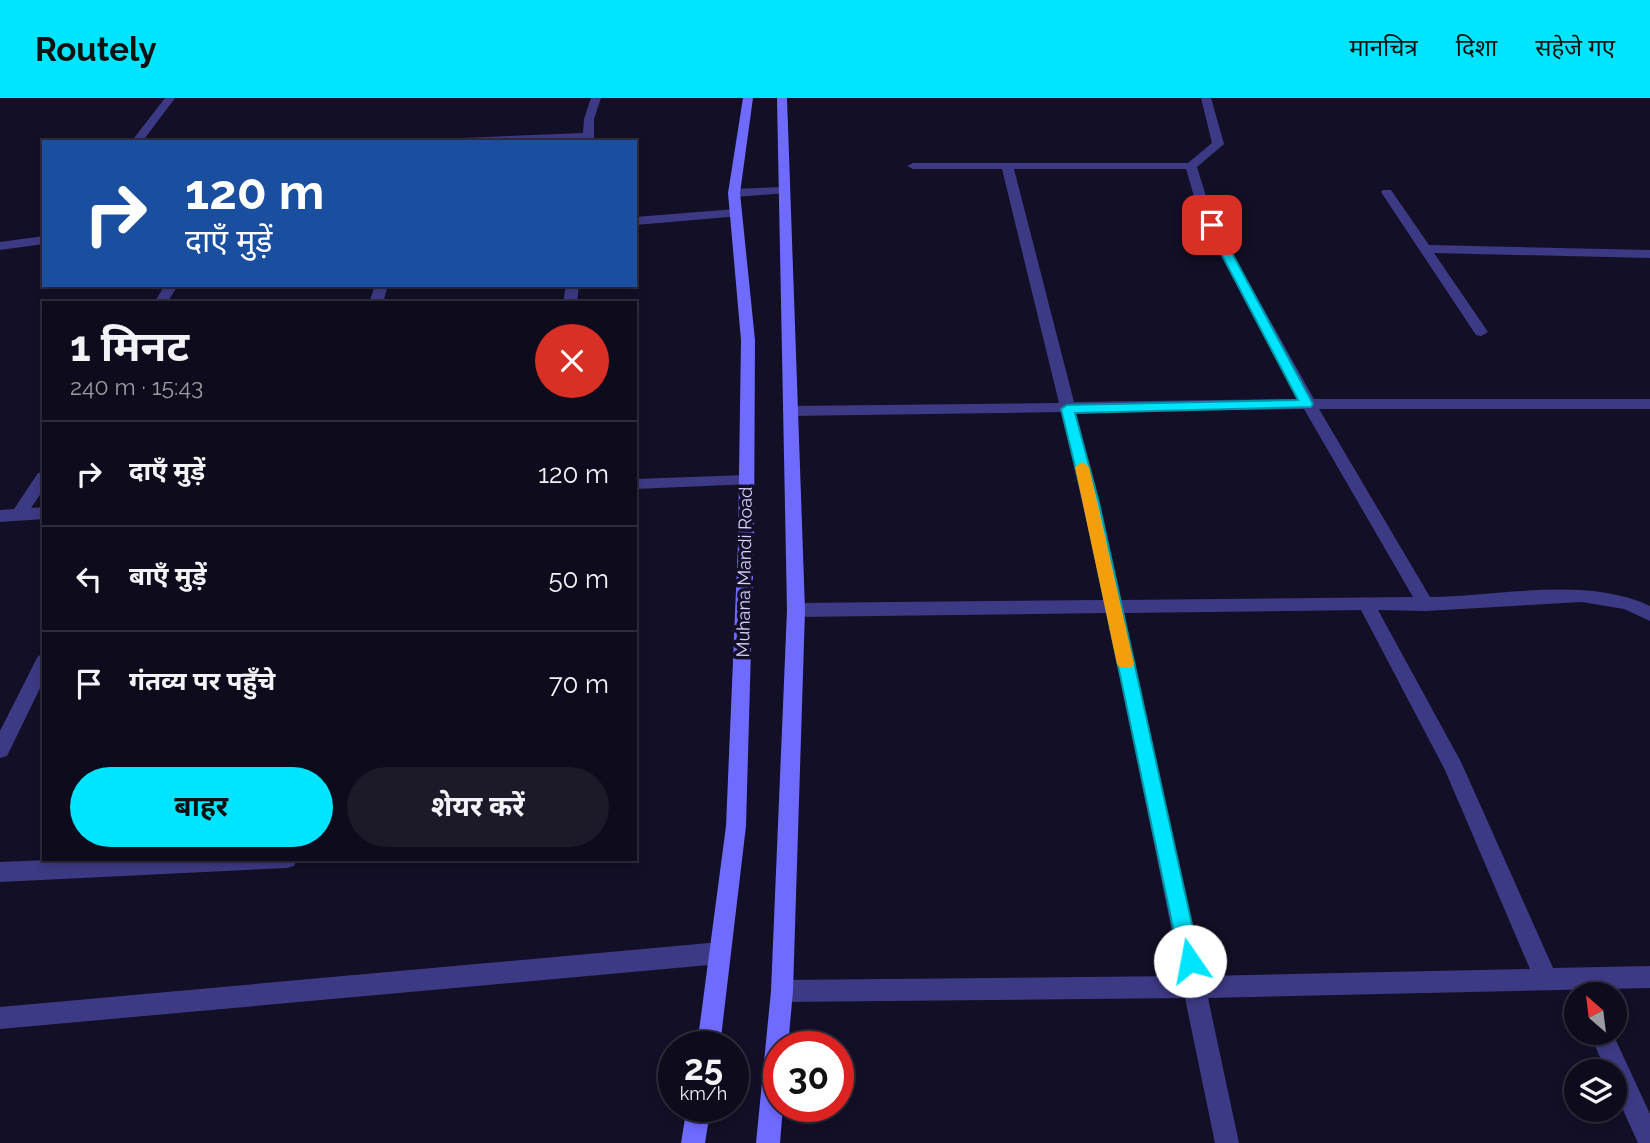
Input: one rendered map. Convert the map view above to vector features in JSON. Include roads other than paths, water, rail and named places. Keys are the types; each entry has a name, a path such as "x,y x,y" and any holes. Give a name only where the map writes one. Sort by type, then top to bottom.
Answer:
{"main road":[{"name":"Muhana Mandi Road","path":"710,1031 736,825 748,340 734,193 748,98"},
{"path":"768,1143 782,991 796,610 782,98"},
{"path":"694,1143 697,1122"}],"street":[{"path":"138,140 170,98"},
{"path":"538,140 588,139 589,119 596,98"},
{"path":"914,166 1191,166 1218,144 1206,98"},
{"path":"1007,166 1091,503 1196,987 1227,1143"},
{"path":"1191,166 1195,190 1220,243 1307,404 1426,604"},
{"path":"734,193 783,191"},
{"path":"1387,192 1481,332"},
{"path":"637,222 736,214"},
{"path":"0,246 42,240"},
{"path":"1426,249 1650,254"},
{"path":"790,411 1307,404 1650,404"},
{"path":"19,514 42,480"},
{"path":"637,484 746,480"},
{"path":"0,516 42,513"},
{"path":"796,610 1426,604 1582,596 1627,603 1650,602"},
{"path":"1627,603 1650,614"},
{"path":"1367,605 1454,768 1546,979"},
{"path":"0,750 42,665"},
{"path":"0,872 243,861"},
{"path":"0,1018 720,953"},
{"path":"1611,982 1650,977"},
{"path":"782,991 1196,987 1546,979 1564,983"},
{"path":"1606,1045 1650,1140"}]}
